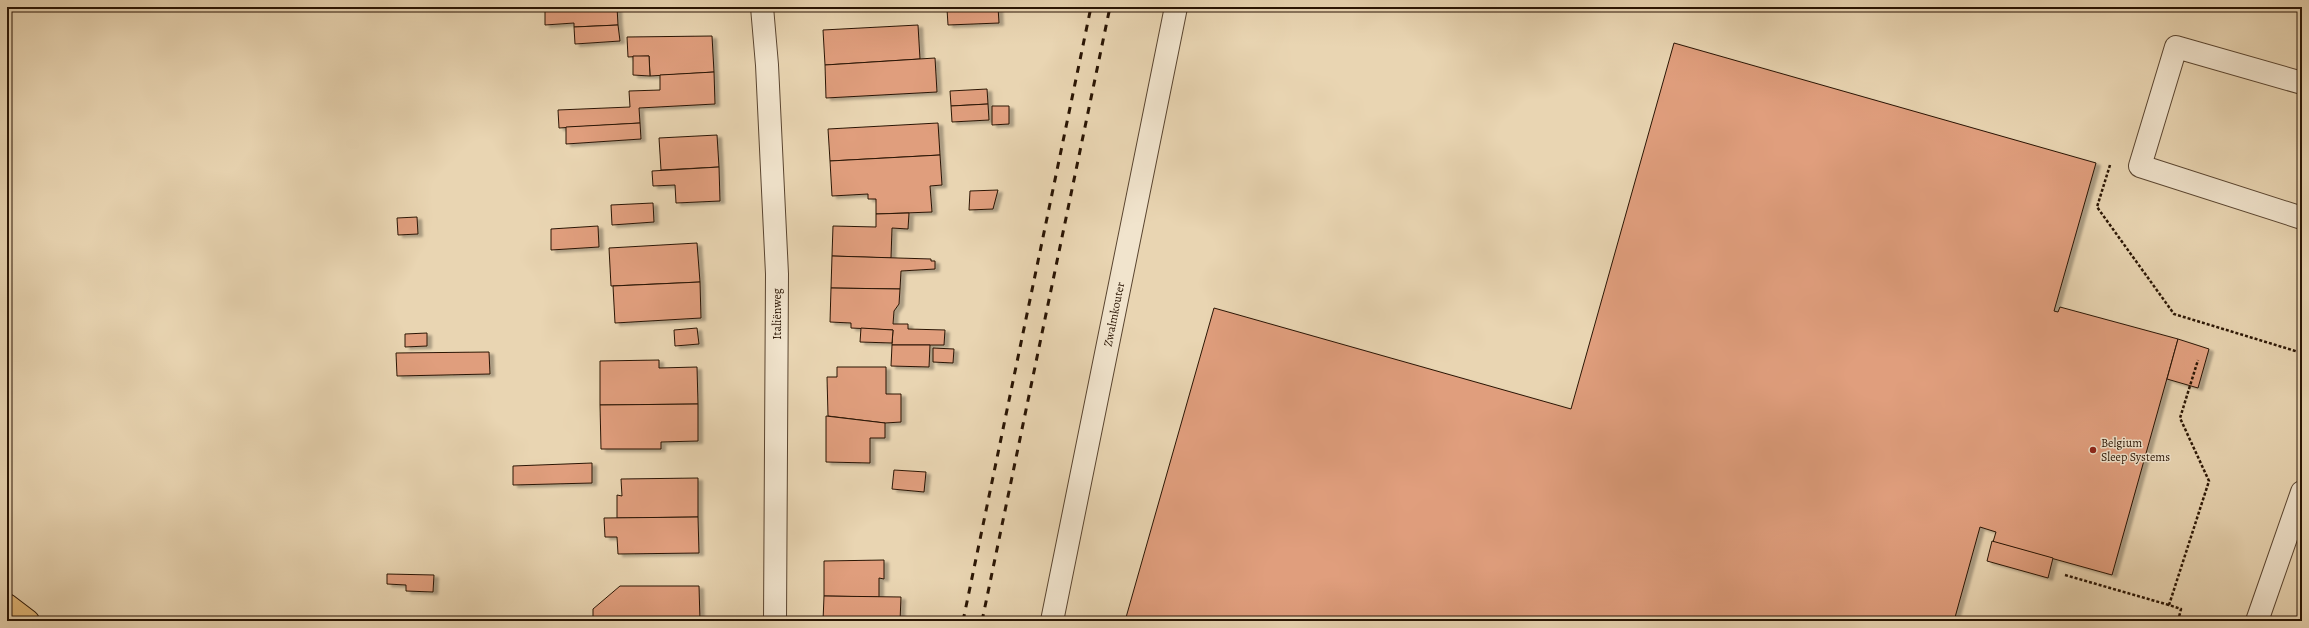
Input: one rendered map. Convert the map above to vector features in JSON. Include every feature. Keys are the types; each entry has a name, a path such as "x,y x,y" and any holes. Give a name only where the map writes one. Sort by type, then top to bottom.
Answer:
{"highway":[{"path":"7,605 28,621"}],"street":[{"name":"Italiënweg","path":"762,7 767,65 777,274 775,621"},
{"name":"Zwalmkouter","path":"1052,621 1176,7"},
{"path":"2302,83 2176,47 2140,166 2302,218"},
{"path":"2257,621 2302,492"}],"path":[{"path":"2143,156 2112,158 2097,207 2174,314 2302,353"},
{"path":"2169,605 2209,481 2180,418 2198,360"},
{"path":"2065,575 2181,609 2178,621"}],"building":[{"path":"545,7 617,7 618,25 574,27 574,23 545,25"},
{"path":"947,7 998,7 947,9"},
{"path":"998,7 999,23 948,25 947,9"},
{"path":"618,25 620,41 575,44 574,27"},
{"path":"918,25 920,59 825,65 823,30"},
{"path":"712,36 714,72 650,76 649,56 628,57 627,37"},
{"path":"1674,43 2096,163 2054,311 2058,312 2060,307 2178,339 2112,575 1993,542 1996,532 1980,527 1954,621 1125,621 1214,308 1571,409"},
{"path":"633,56 649,56 650,76 633,75"},
{"path":"935,58 937,92 826,98 825,65"},
{"path":"714,72 715,104 639,108 640,123 559,128 558,110 630,107 629,91 660,90 660,75"},
{"path":"987,89 988,104 951,106 950,91"},
{"path":"988,104 989,120 952,122 951,106"},
{"path":"992,106 1009,106 1009,124 992,125"},
{"path":"640,123 641,139 566,144 566,127"},
{"path":"938,123 940,155 830,161 828,129"},
{"path":"717,135 719,167 661,170 659,138"},
{"path":"940,155 942,185 930,186 932,212 876,214 876,199 868,199 868,194 832,196 830,161"},
{"path":"719,167 720,201 676,203 675,185 653,186 652,171"},
{"path":"998,190 993,209 969,210 970,191"},
{"path":"653,203 654,222 612,225 611,205"},
{"path":"909,213 908,229 892,228 891,258 832,256 833,226 876,227 876,214"},
{"path":"417,217 418,234 398,235 397,218"},
{"path":"598,226 599,247 551,250 551,229"},
{"path":"697,243 700,282 611,286 609,248"},
{"path":"832,256 931,259 931,261 935,261 935,269 901,271 900,289 831,288"},
{"path":"700,282 701,318 615,323 613,286"},
{"path":"831,288 900,289 899,304 894,311 893,324 908,324 908,329 945,330 944,345 892,345 893,330 851,328 851,323 830,322"},
{"path":"697,328 699,344 675,346 674,330"},
{"path":"861,328 893,330 892,343 860,342"},
{"path":"427,333 427,346 405,347 405,334"},
{"path":"2178,339 2209,349 2198,388 2167,379"},
{"path":"892,345 930,345 929,367 891,366"},
{"path":"933,348 954,349 953,363 933,362"},
{"path":"489,352 490,374 397,376 396,353"},
{"path":"659,360 659,368 697,367 698,404 600,405 600,361"},
{"path":"837,367 886,367 886,394 901,394 901,422 885,423 828,416 827,377 837,377"},
{"path":"698,404 698,441 661,442 661,449 601,449 600,405"},
{"path":"826,416 885,423 885,438 870,438 870,463 826,462"},
{"path":"592,463 592,483 513,485 513,466"},
{"path":"894,470 926,472 924,492 892,489"},
{"path":"698,478 698,517 617,518 617,495 622,496 621,479"},
{"path":"698,517 699,553 618,554 617,537 605,537 604,518"},
{"path":"1992,541 2053,558 2048,578 1987,561"},
{"path":"884,560 884,579 879,578 879,597 824,596 824,561"},
{"path":"387,574 434,575 433,592 406,591 406,585 387,584"},
{"path":"620,586 699,586 700,621 593,621 593,609"},
{"path":"824,596 901,597 900,621 823,621"}],"railway":[{"path":"963,621 1091,7"},
{"path":"982,621 1110,7"}],"place":[{"name":"Belgium Sleep Systems","path":"2093,450"}]}
